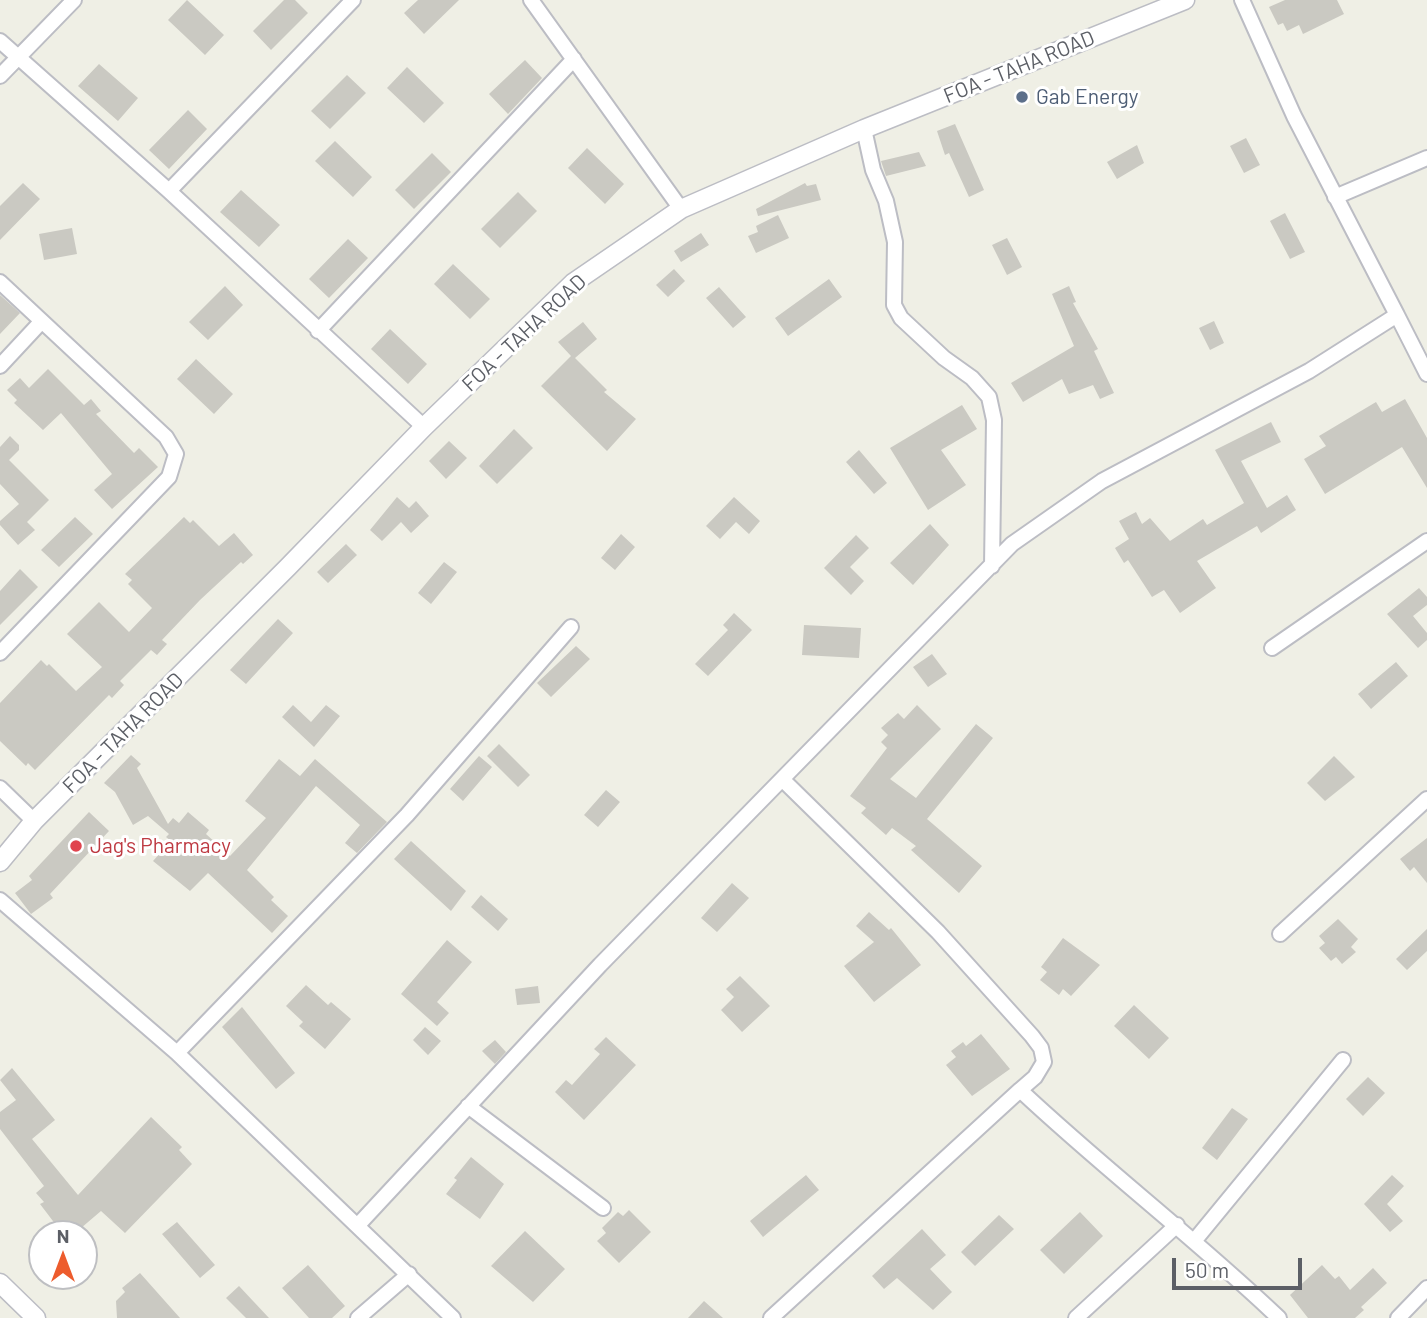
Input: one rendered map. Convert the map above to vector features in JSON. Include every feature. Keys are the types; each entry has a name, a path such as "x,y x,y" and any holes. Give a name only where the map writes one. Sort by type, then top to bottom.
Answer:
{"street":[{"path":"0,76 74,0"},
{"path":"169,191 353,0"},
{"path":"531,0 681,209"},
{"name":"FOA - TAHA ROAD","path":"0,862 34,821 288,568 424,427 573,284 681,209 864,129 1185,0"},
{"path":"1242,0 1294,116 1427,374"},
{"path":"0,41 169,191 424,427"},
{"path":"318,331 574,59"},
{"path":"864,129 873,170 886,201 895,242 894,305 901,318 944,358 972,378 989,397 994,420 992,565"},
{"path":"1335,197 1427,158"},
{"path":"0,282 166,437 176,454 169,477 0,653"},
{"path":"359,1224 600,965 1012,544 1078,496 1298,377 1397,314"},
{"path":"0,366 41,322"},
{"path":"1272,648 1427,541"},
{"path":"177,1053 407,815 571,627"},
{"path":"771,1318 1035,1077 1044,1062 1041,1048 1032,1036 938,932 783,780"},
{"path":"0,788 34,821"},
{"path":"1280,934 1427,799"},
{"path":"0,900 177,1053 359,1224 453,1318"},
{"path":"1195,1240 1343,1060"},
{"path":"1020,1090 1086,1152 1195,1240 1279,1318"},
{"path":"468,1106 603,1208"},
{"path":"1076,1318 1177,1225"},
{"path":"358,1318 409,1274"},
{"path":"0,1283 36,1318"},
{"path":"1420,1318 1404,1313 1427,1288"}],"building":[{"path":"187,0 224,35 205,55 168,20"},
{"path":"284,0 295,0 308,13 271,50 253,31"},
{"path":"418,0 459,0 424,34 404,13"},
{"path":"1285,0 1337,0 1344,14 1303,34 1299,25 1287,31 1283,23 1278,25 1269,7"},
{"path":"525,60 542,78 508,114 489,94"},
{"path":"99,64 138,98 118,121 78,86"},
{"path":"407,67 444,103 424,123 387,88"},
{"path":"347,75 366,93 330,129 311,111"},
{"path":"188,110 207,129 169,169 149,150"},
{"path":"955,124 984,190 969,197 949,153 945,155 937,131"},
{"path":"1246,138 1260,165 1244,173 1230,146"},
{"path":"335,141 372,177 353,197 315,161"},
{"path":"1137,145 1144,163 1117,179 1107,162"},
{"path":"587,148 624,184 605,204 568,168"},
{"path":"919,152 926,166 886,176 881,161"},
{"path":"432,153 451,172 414,209 395,190"},
{"path":"23,183 40,199 0,240 0,206"},
{"path":"805,183 807,186 816,184 821,200 758,216 756,209"},
{"path":"241,190 280,225 259,247 220,212"},
{"path":"518,192 537,211 500,248 481,229"},
{"path":"1285,213 1305,252 1290,259 1270,221"},
{"path":"778,215 789,238 756,253 748,236 758,232 756,226"},
{"path":"72,228 77,254 44,260 39,234"},
{"path":"701,233 709,245 681,262 674,251"},
{"path":"1007,238 1022,267 1007,275 992,245"},
{"path":"348,239 368,258 329,298 309,279"},
{"path":"453,264 490,299 470,319 434,284"},
{"path":"674,269 685,281 668,297 656,285"},
{"path":"829,279 842,297 788,336 775,318"},
{"path":"225,286 243,305 208,340 189,322"},
{"path":"1069,286 1076,302 1073,303 1098,349 1094,351 1114,393 1100,399 1093,385 1069,394 1062,379 1023,402 1011,383 1074,346 1052,294"},
{"path":"719,287 746,317 733,328 706,298"},
{"path":"0,295 20,313 0,334"},
{"path":"1214,321 1224,343 1210,350 1199,328"},
{"path":"583,322 597,339 575,358 607,390 604,392 636,419 607,451 541,386 571,356 558,342"},
{"path":"390,329 427,364 408,384 371,349"},
{"path":"196,359 233,394 214,414 177,379"},
{"path":"48,369 84,405 91,399 101,411 96,414 134,453 139,448 158,467 112,509 94,490 112,474 61,413 43,430 14,403 17,400 7,390 20,378 29,388"},
{"path":"1405,399 1427,438 1427,488 1402,447 1325,494 1304,459 1326,446 1319,436 1376,402 1382,412"},
{"path":"962,405 977,429 941,450 966,485 928,510 890,448"},
{"path":"1271,422 1281,442 1241,461 1267,508 1287,495 1296,510 1261,533 1257,526 1197,561 1216,588 1180,613 1164,590 1152,597 1128,560 1124,563 1115,548 1129,539 1119,521 1136,512 1142,524 1150,518 1170,541 1203,519 1207,525 1244,503 1215,450"},
{"path":"514,429 533,448 497,484 479,466"},
{"path":"10,436 19,445 19,450 9,460 49,500 27,522 35,530 18,545 0,525 0,521 19,504 0,484 0,447"},
{"path":"449,441 467,458 446,479 429,461"},
{"path":"859,450 887,483 874,494 846,462"},
{"path":"397,497 409,508 416,501 429,516 411,533 401,522 382,541 370,530"},
{"path":"734,497 760,521 749,534 736,522 720,539 706,526"},
{"path":"75,517 93,534 59,567 41,550"},
{"path":"184,517 190,523 193,520 219,546 234,533 253,555 243,564 241,562 200,600 162,640 167,644 157,655 151,650 120,681 124,685 112,698 109,695 35,770 28,763 26,766 0,741 0,703 41,660 47,666 49,664 76,691 102,667 67,634 99,602 129,632 152,608 128,584 132,580 125,574"},
{"path":"930,524 949,545 913,585 890,563"},
{"path":"621,534 635,547 615,570 601,558"},
{"path":"856,535 869,548 850,567 864,581 851,595 824,568"},
{"path":"346,544 357,555 328,583 317,572"},
{"path":"444,562 457,572 431,604 418,593"},
{"path":"20,569 38,587 0,625 0,591"},
{"path":"1419,588 1427,597 1427,605 1413,616 1427,633 1427,640 1418,648 1387,614"},
{"path":"734,613 752,630 708,676 695,664 728,630 723,625"},
{"path":"278,619 293,633 246,684 230,670"},
{"path":"804,625 861,628 859,658 802,655"},
{"path":"576,646 590,659 551,697 537,683"},
{"path":"932,654 947,674 928,687 913,667"},
{"path":"1396,662 1408,676 1371,709 1358,694"},
{"path":"293,705 311,722 326,705 340,716 314,747 282,717"},
{"path":"917,705 941,729 890,779 916,798 976,724 993,738 927,819 982,866 959,893 911,850 916,846 892,828 886,835 861,813 866,808 850,796 887,748 881,742 888,735 881,728 898,713 904,719"},
{"path":"499,744 530,775 518,787 487,756"},
{"path":"131,755 141,764 137,768 168,824 173,818 179,823 188,812 209,830 206,834 230,856 266,818 245,801 279,759 300,776 315,759 387,822 357,853 345,843 360,825 316,786 247,870 274,897 271,900 288,916 272,933 208,873 190,891 153,861 171,841 166,837 169,834 148,816 133,825 115,792 104,783"},
{"path":"479,756 492,767 463,801 450,789"},
{"path":"1334,756 1355,777 1325,801 1307,783"},
{"path":"606,790 620,802 598,827 584,815"},
{"path":"89,812 109,831 50,894 53,898 31,914 15,893 32,880 29,876"},
{"path":"1427,838 1427,883 1414,867 1410,871 1400,859"},
{"path":"411,841 466,891 451,911 394,859"},
{"path":"732,883 749,898 717,932 701,918"},
{"path":"481,895 508,919 498,931 471,907"},
{"path":"869,912 889,930 891,928 921,965 874,1002 844,966 874,942 856,926"},
{"path":"1338,919 1358,939 1351,947 1356,952 1342,964 1336,957 1331,961 1319,948 1325,943 1319,936"},
{"path":"1427,929 1427,951 1407,970 1396,959"},
{"path":"1063,938 1100,965 1071,996 1063,989 1059,995 1040,980 1047,972 1041,967"},
{"path":"447,940 472,962 437,1002 449,1013 437,1026 401,994"},
{"path":"740,976 770,1006 742,1032 721,1010 734,997 726,989"},
{"path":"306,985 328,1005 331,1002 351,1019 325,1049 299,1026 303,1022 286,1006"},
{"path":"538,986 540,1003 517,1005 515,989"},
{"path":"1134,1005 1169,1038 1149,1059 1114,1026"},
{"path":"242,1007 295,1073 276,1089 222,1027"},
{"path":"425,1027 441,1041 428,1055 413,1040"},
{"path":"981,1034 1010,1069 972,1096 946,1065 956,1057 951,1051 963,1042 966,1046"},
{"path":"606,1037 636,1065 584,1120 555,1092 566,1080 572,1085 600,1054 594,1049"},
{"path":"495,1040 506,1052 495,1064 482,1051"},
{"path":"12,1068 55,1120 32,1139 78,1195 151,1117 182,1147 179,1150 192,1164 125,1233 101,1211 90,1220 52,1220 40,1204 44,1202 36,1193 44,1186 0,1129 0,1112 16,1100 0,1080"},
{"path":"1368,1077 1385,1093 1363,1116 1346,1099"},
{"path":"1232,1108 1248,1119 1217,1160 1202,1148"},
{"path":"471,1157 504,1184 480,1219 446,1194 457,1180 454,1178"},
{"path":"806,1175 819,1190 763,1237 750,1221"},
{"path":"1392,1175 1404,1186 1387,1204 1403,1221 1390,1232 1364,1204"},
{"path":"629,1210 651,1232 619,1263 597,1241 606,1233 602,1228 618,1212 623,1216"},
{"path":"1080,1212 1103,1236 1064,1274 1040,1250"},
{"path":"999,1215 1014,1229 975,1266 961,1252"},
{"path":"177,1222 215,1265 200,1278 162,1234"},
{"path":"922,1229 946,1255 930,1269 952,1292 933,1310 897,1278 884,1289 872,1276"},
{"path":"525,1231 565,1269 533,1302 491,1266"},
{"path":"308,1265 345,1306 332,1318 309,1318 282,1288"},
{"path":"1322,1265 1335,1279 1339,1276 1350,1290 1373,1268 1387,1283 1361,1307 1364,1310 1355,1318 1308,1318 1290,1295"},
{"path":"140,1273 180,1318 117,1318 116,1301 125,1292 122,1288"},
{"path":"239,1286 269,1318 246,1318 226,1298"},
{"path":"704,1301 723,1318 688,1318"}],"place":[{"name":"Gab Energy","path":"1022,97"},
{"name":"Jag's Pharmacy","path":"76,846"}]}
